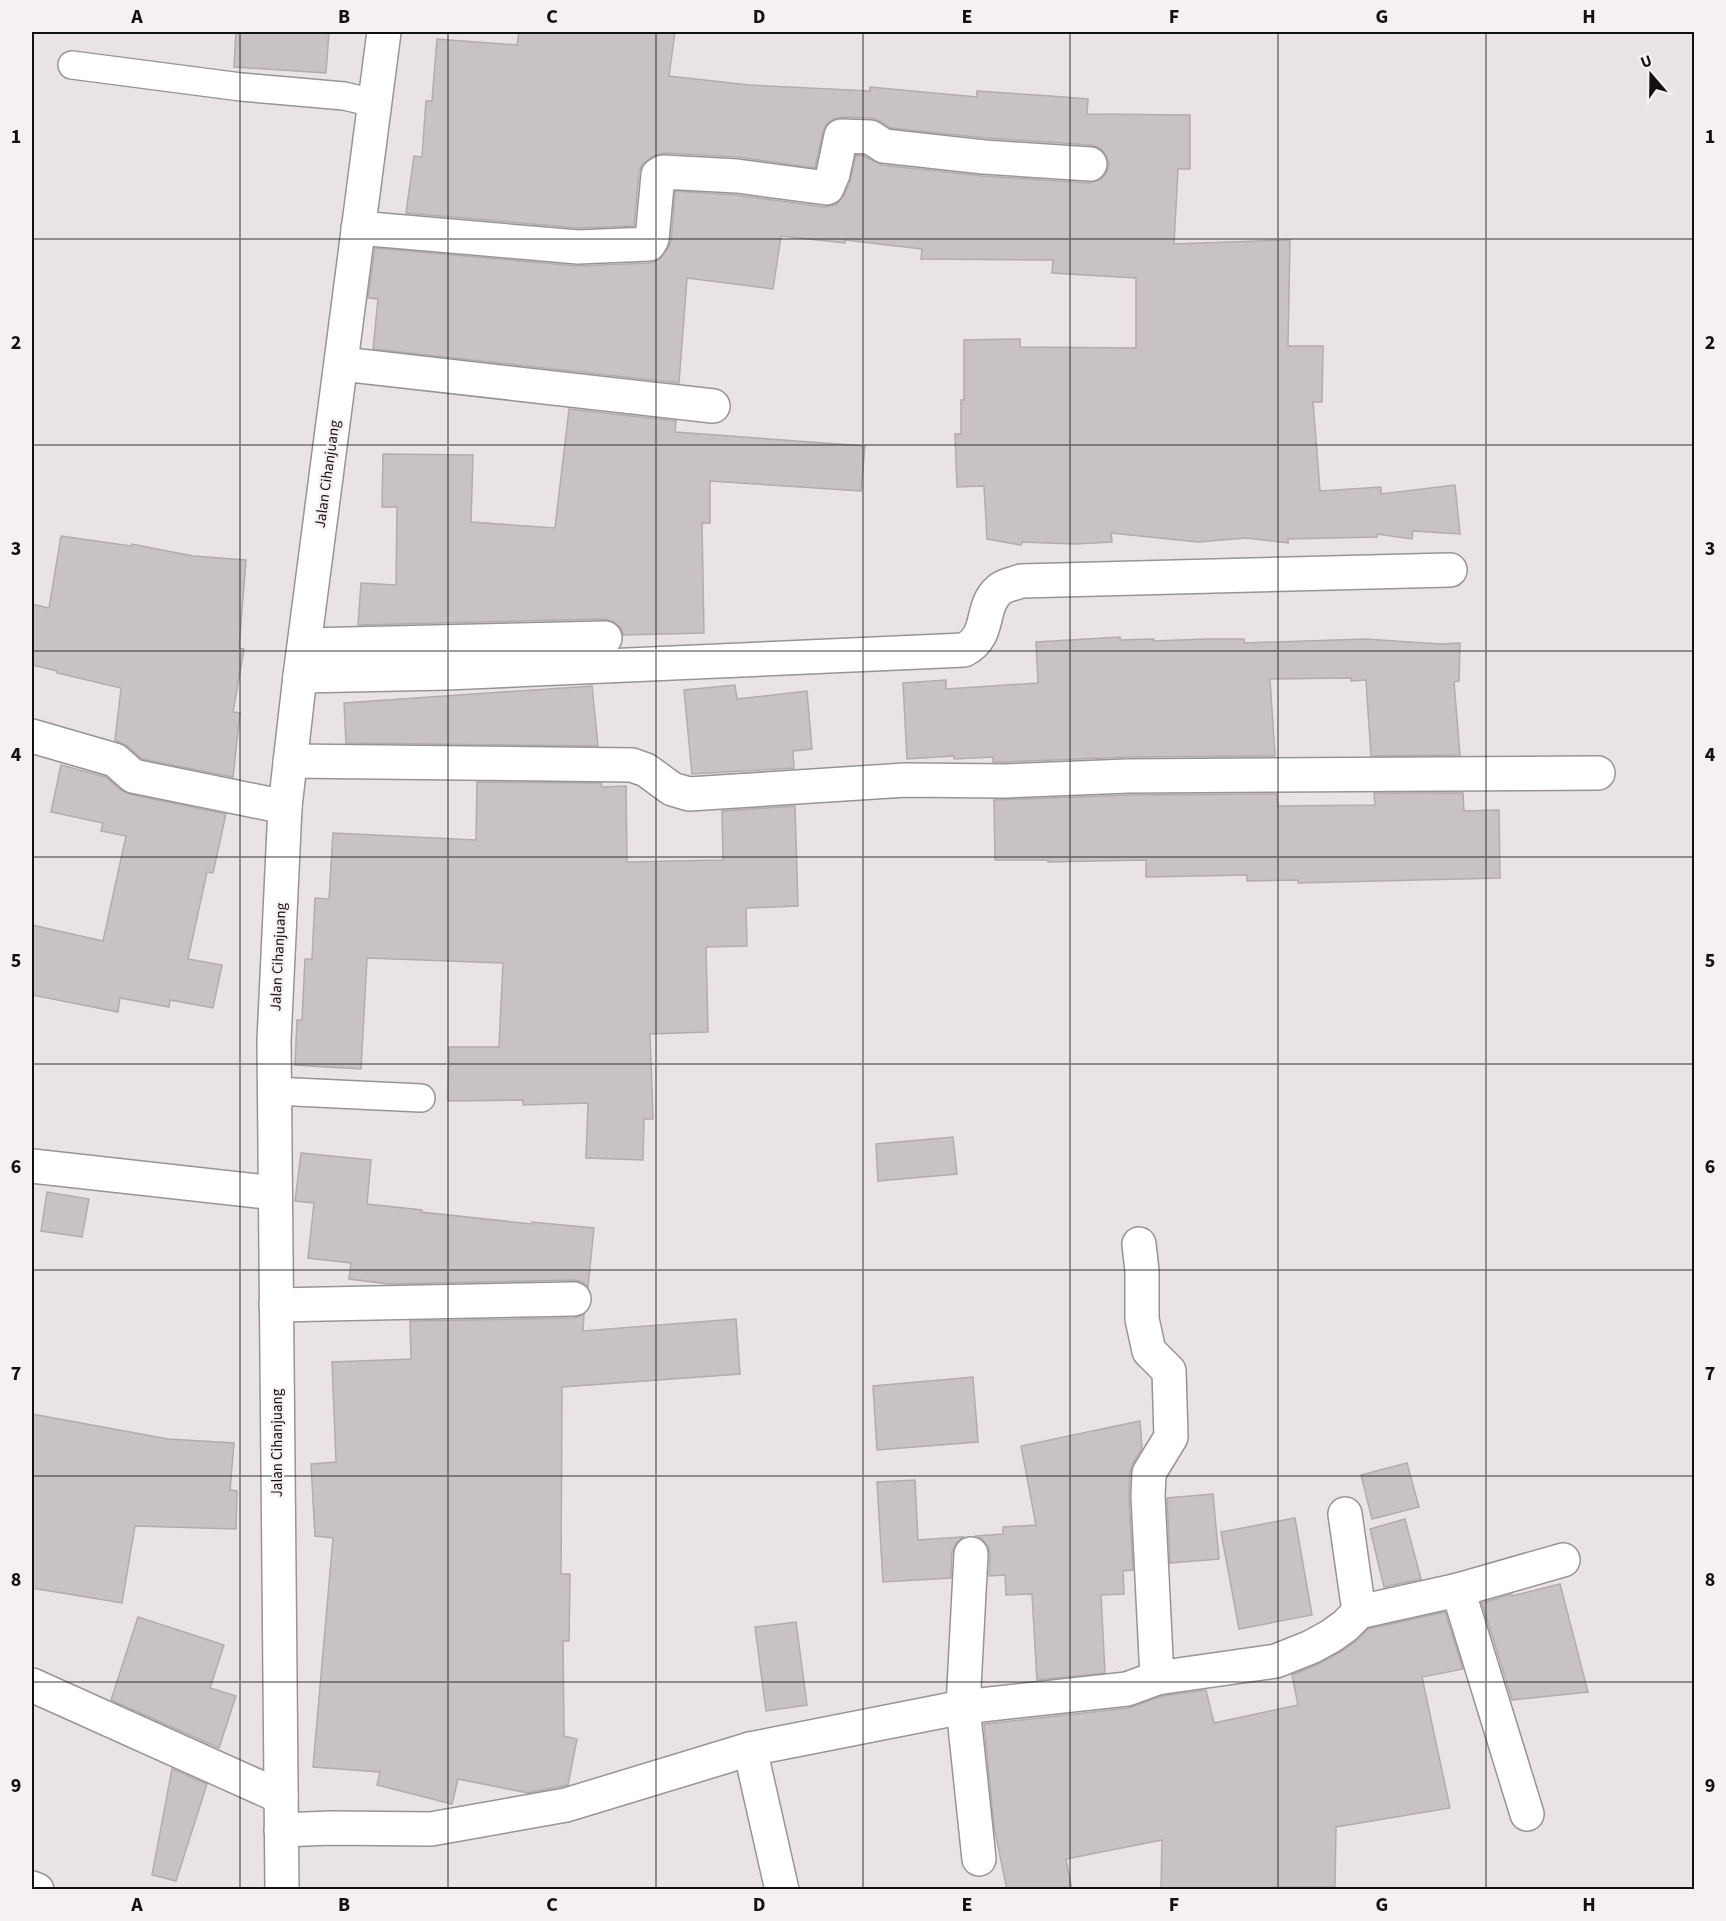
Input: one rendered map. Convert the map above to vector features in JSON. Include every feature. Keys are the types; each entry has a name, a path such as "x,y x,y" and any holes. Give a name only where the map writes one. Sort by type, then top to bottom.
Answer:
{"street":[{"name":"Jalan Cihanjuang","path":"282,1890 274,1041 285,807 384,32"},
{"path":"358,228 578,247 649,244 652,239 658,175 663,172 737,176 827,188 833,174 841,136 870,137 884,147 1090,164"},
{"path":"342,364 713,406"},
{"path":"302,661 470,672 964,650 975,645 991,598 1001,588 1021,581 1450,570"},
{"path":"302,661 605,638"},
{"path":"32,736 115,760 133,776 285,807"},
{"path":"290,761 632,765 646,770 672,789 689,794 906,780 1004,781 1140,776 1598,773"},
{"path":"32,1166 275,1193"},
{"path":"1139,1244 1142,1271 1142,1319 1149,1351 1169,1371 1171,1437 1149,1473 1148,1496 1157,1678"},
{"path":"276,1305 574,1299"},
{"path":"1345,1514 1359,1612"},
{"path":"971,1554 963,1707 979,1859"},
{"path":"281,1830 442,1827 566,1805 750,1749 963,1707 1127,1689 1157,1678 1276,1661 1331,1636 1359,1612 1458,1590 1563,1560"},
{"path":"1458,1590 1527,1814"},
{"path":"32,1685 280,1797"},
{"path":"750,1749 782,1890"},
{"path":"32,1888 37,1890"}],"lane":[{"path":"72,65 241,87 344,96 374,103"},
{"path":"274,1091 421,1098"}],"building":[{"path":"236,32 329,32 326,73 234,67"},
{"path":"519,32 675,32 669,76 749,85 870,91 870,87 977,97 977,91 1051,96 1088,99 1087,114 1190,115 1190,169 1178,169 1174,244 1290,240 1288,346 1323,346 1322,402 1313,402 1320,491 1381,487 1381,494 1455,485 1460,534 1413,531 1412,539 1377,534 1377,537 1288,539 1288,543 1246,538 1198,542 1111,533 1112,542 1074,544 1022,542 1021,545 987,539 984,486 957,487 955,434 961,434 961,400 964,400 964,340 1020,339 1020,347 1136,348 1136,278 1052,273 1053,260 921,259 922,249 845,240 845,243 781,236 773,289 687,278 679,383 373,349 378,299 368,298 375,248 577,266 650,263 659,260 671,241 675,191 735,195 825,207 836,205 844,195 850,181 856,155 864,156 882,165 983,176 1089,183 1105,175 1109,166 1106,155 1100,148 1091,145 986,138 890,128 871,118 842,117 833,119 826,125 815,168 738,157 664,153 653,156 642,165 639,173 634,226 578,228 406,213 414,156 422,157 426,101 432,101 437,39 517,45"},
{"path":"569,409 676,421 675,432 865,446 861,491 710,481 710,523 702,523 704,633 623,635 621,628 605,619 358,625 361,583 396,585 397,507 382,507 383,454 473,455 471,522 555,528"},
{"path":"61,536 131,546 132,544 193,556 246,560 239,648 244,649 233,712 240,713 233,777 142,759 127,746 115,740 121,688 32,665 32,604 49,608"},
{"path":"1120,637 1120,640 1154,639 1154,641 1244,639 1244,643 1365,639 1460,643 1459,681 1454,682 1460,755 1371,756 1366,680 1351,681 1351,678 1270,679 1275,756 1128,757 1004,762 993,762 993,757 954,759 954,756 907,759 903,683 946,680 946,689 1038,683 1036,642"},
{"path":"735,685 737,699 807,691 812,749 793,751 794,768 692,774 684,690"},
{"path":"592,686 598,746 346,743 344,703"},
{"path":"61,765 106,777 129,794 226,814 213,873 207,872 188,959 222,965 213,1008 170,1000 169,1007 120,998 118,1012 32,995 32,925 103,941 126,836 101,831 103,823 51,812"},
{"path":"477,782 601,783 602,787 626,786 627,862 723,860 722,811 795,806 798,906 746,908 747,946 706,947 708,1032 650,1034 653,1119 644,1119 643,1160 586,1158 588,1103 523,1105 523,1100 448,1101 449,1047 499,1047 503,963 367,958 361,1069 295,1065 297,1020 302,1020 305,959 312,959 315,898 329,899 333,833 476,840"},
{"path":"1374,793 1463,793 1464,811 1499,810 1500,878 1298,883 1298,880 1247,881 1247,875 1146,877 1146,860 1048,862 1048,860 995,860 994,800 1128,795 1277,794 1278,806 1375,805"},
{"path":"953,1137 957,1174 878,1181 876,1144"},
{"path":"301,1153 371,1160 367,1204 532,1224 532,1222 594,1228 588,1287 574,1280 389,1284 349,1279 351,1263 308,1258 314,1203 295,1201"},
{"path":"47,1192 89,1199 82,1237 41,1231"},
{"path":"584,1314 583,1331 736,1319 740,1374 562,1387 561,1574 570,1574 569,1641 563,1641 564,1736 577,1739 568,1785 528,1793 458,1779 452,1804 377,1785 380,1772 313,1767 333,1538 315,1536 311,1464 336,1462 332,1362 411,1359 410,1321 574,1318"},
{"path":"973,1377 978,1442 877,1450 873,1386"},
{"path":"32,1414 168,1439 234,1443 230,1490 237,1491 236,1529 135,1526 122,1603 32,1588"},
{"path":"1140,1421 1142,1448 1130,1472 1133,1570 1123,1571 1124,1594 1101,1595 1105,1673 1037,1680 1032,1594 1006,1595 1005,1575 989,1576 988,1546 982,1539 975,1536 1003,1534 1003,1527 1036,1525 1021,1446"},
{"path":"1407,1463 1419,1507 1372,1519 1361,1475"},
{"path":"915,1480 918,1540 963,1537 956,1543 952,1552 951,1578 883,1582 877,1482"},
{"path":"1213,1494 1219,1559 1170,1563 1167,1498"},
{"path":"1295,1518 1312,1615 1239,1629 1221,1532"},
{"path":"1405,1519 1421,1579 1384,1587 1370,1529"},
{"path":"1560,1584 1588,1692 1512,1700 1482,1603"},
{"path":"1445,1612 1463,1669 1422,1677 1450,1808 1336,1827 1335,1887 1273,1887 1273,1890 1161,1890 1162,1840 1066,1859 1072,1890 1007,1890 994,1827 984,1724 1129,1708 1162,1696 1206,1690 1214,1723 1298,1705 1292,1675 1340,1652 1368,1629"},
{"path":"138,1617 224,1645 210,1688 236,1696 219,1748 111,1700"},
{"path":"796,1622 807,1705 766,1711 755,1627"},
{"path":"172,1769 207,1784 176,1881 152,1875"}]}
